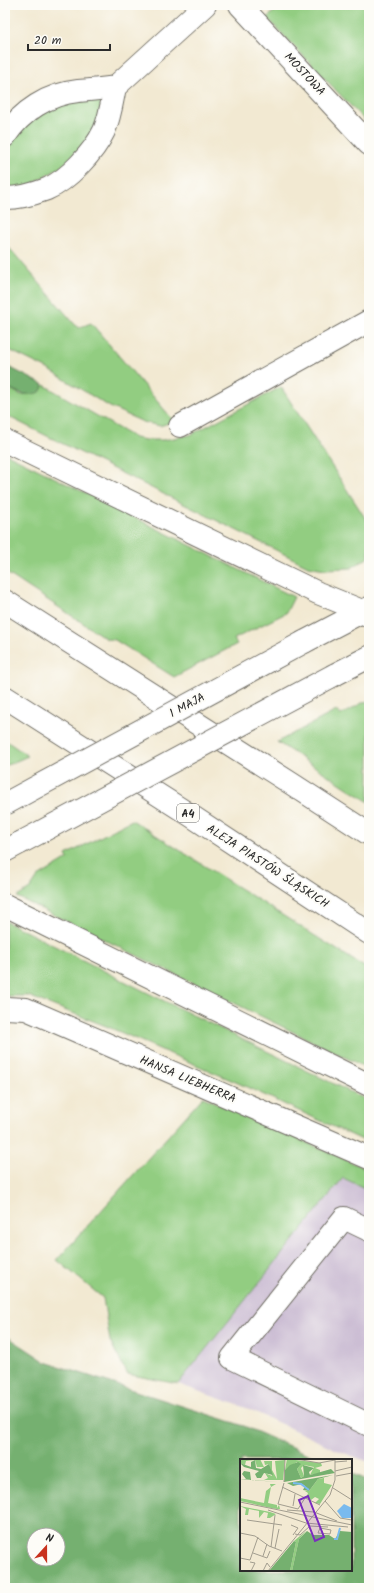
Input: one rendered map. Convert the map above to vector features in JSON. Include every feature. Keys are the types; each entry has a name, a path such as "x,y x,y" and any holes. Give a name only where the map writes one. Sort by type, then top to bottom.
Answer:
{"main road":[{"path":"5,136 10,129 35,105 52,96 78,91 115,87 205,5"},
{"name":"MOSTOWA","path":"240,5 369,144"},
{"path":"5,198 31,194 47,189 65,177 81,163 104,132 109,117 115,87"},
{"path":"180,426 369,321"},
{"path":"5,441 318,593 367,612"},
{"path":"5,601 369,834"},
{"name":"1 MAJA","path":"5,804 304,642 367,612"},
{"path":"13,847 369,657"},
{"name":"ALEJA PIASTÓW ŚLĄSKICH","path":"5,697 190,815 369,933"},
{"path":"5,905 369,1085"},
{"name":"HANSA LIEBHERRA","path":"5,1008 26,1009 369,1158"},
{"path":"369,1230 344,1218 232,1358 369,1425"}],"shaded area":[{"path":"343,1178 369,1190 369,1462 339,1451 249,1409 178,1384"}],"green space":[{"path":"281,5 369,5 369,125 267,18"},
{"path":"101,99 99,120 83,146 61,167 27,187 5,190 5,153 20,129 58,102"},
{"path":"5,243 78,328 91,323 174,421 160,426 143,422 110,407 46,368 5,348"},
{"path":"5,365 44,385 40,392 22,394 5,386"},
{"path":"44,385 135,438 146,440 163,440 190,435 281,387 369,524 369,557 351,568 325,569 308,566 5,415 5,386 21,395 40,392"},
{"path":"5,453 294,597 286,613 234,639 237,644 174,677 115,640 107,639 5,572"},
{"path":"369,702 369,802 277,742 336,711 341,715 362,703"},
{"path":"5,740 28,756 5,766"},
{"path":"132,820 369,970 369,1069 17,897 30,889 38,877 68,859 66,855"},
{"path":"5,921 369,1101 369,1143 238,1083 106,1026 28,996 5,996"},
{"path":"203,1097 369,1170 369,1190 343,1178 178,1384 127,1374 110,1341 103,1298 57,1260"},
{"path":"5,1335 46,1362 244,1426 319,1459 240,1459 240,1571 352,1571 352,1473 369,1481 369,1588 5,1588"}]}
